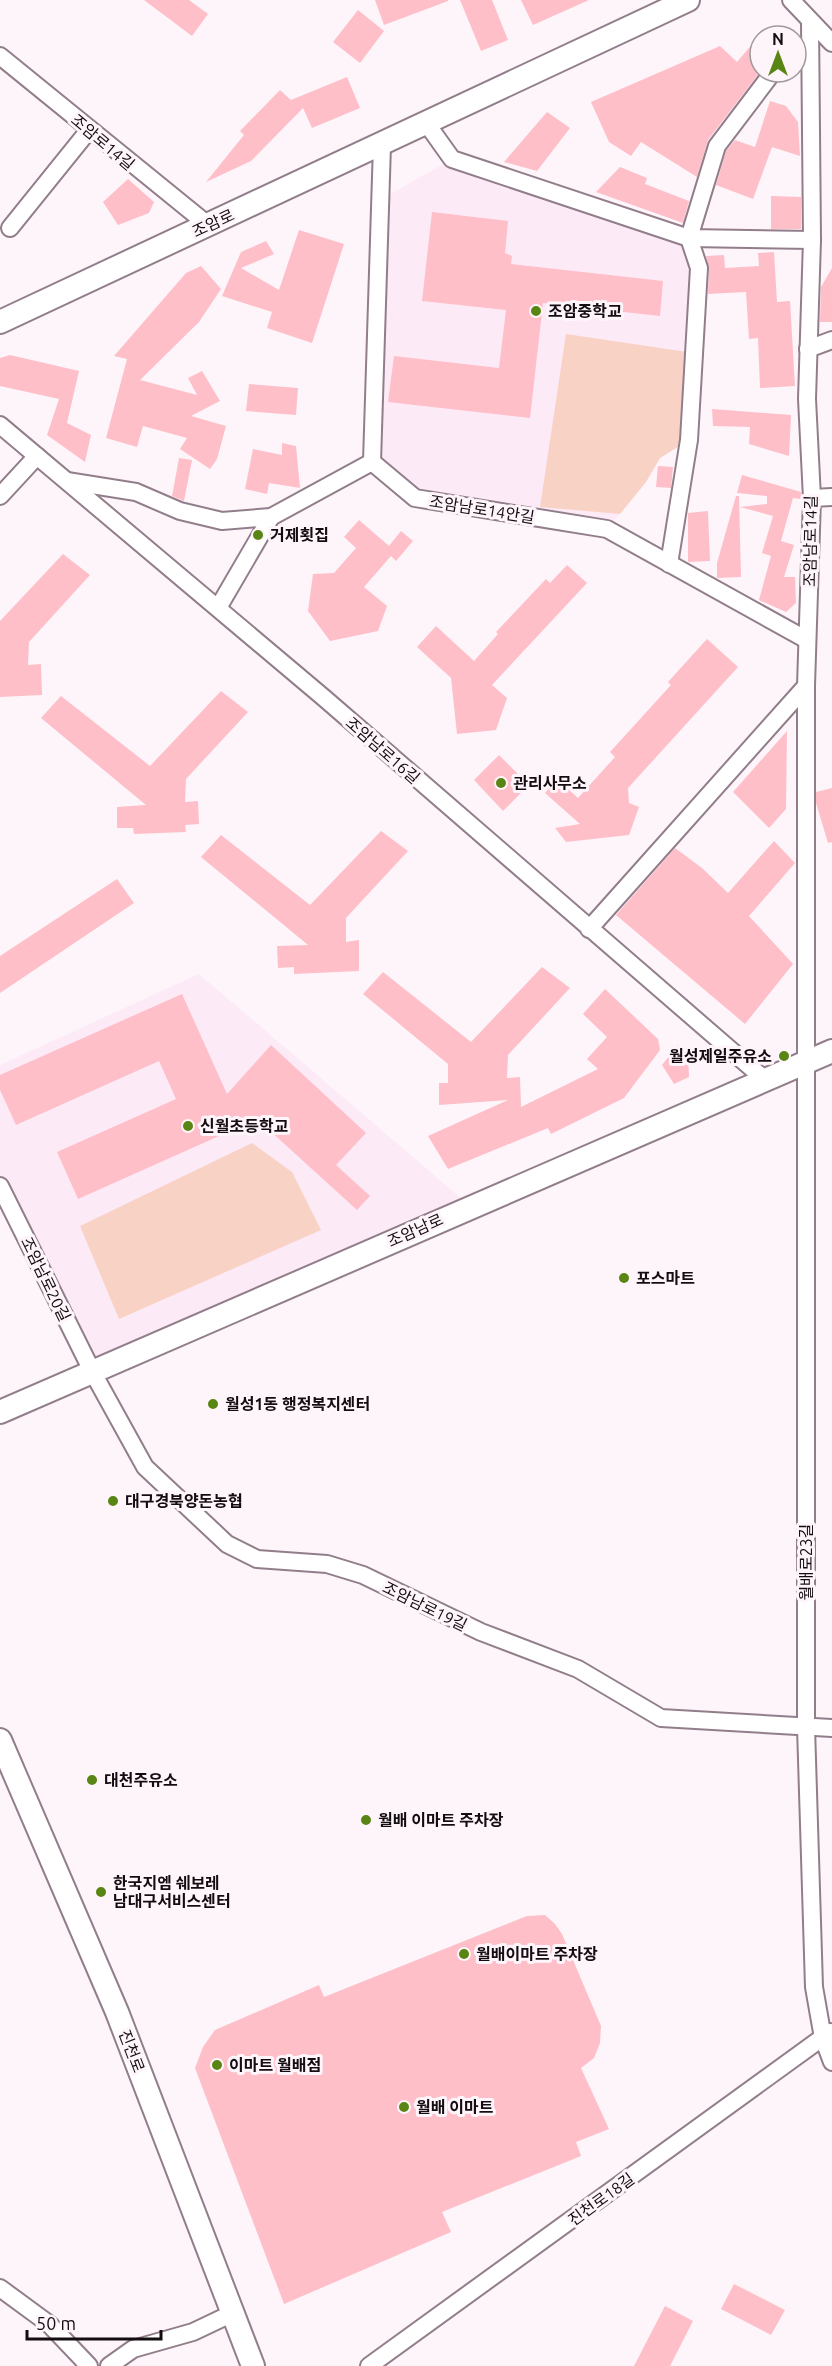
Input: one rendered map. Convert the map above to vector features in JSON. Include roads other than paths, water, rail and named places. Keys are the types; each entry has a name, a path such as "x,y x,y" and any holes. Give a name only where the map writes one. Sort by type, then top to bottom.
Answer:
{"main road":[{"name":"조암로","path":"0,322 688,0"},
{"name":"조암남로","path":"0,1412 763,1078 832,1051"},
{"name":"진천로","path":"1,1747 117,2012 253,2366"}],"street":[{"path":"791,0 832,44"},
{"name":"조암남로14길","path":"807,1059 806,686 812,498 807,399 812,240 810,22"},
{"name":"조암로14길","path":"3,64 208,225"},
{"path":"669,564 689,440 699,268 689,237 717,146 763,84"},
{"path":"427,124 452,159 689,237 812,240"},
{"path":"10,228 89,130"},
{"path":"66,480 136,492 180,511 222,521 271,517 372,462 382,145"},
{"path":"808,349 832,340"},
{"name":"조암남로16길","path":"0,425 218,608 763,1078"},
{"path":"0,496 37,456"},
{"name":"조암남로14안길","path":"372,462 415,498 607,529 807,640"},
{"path":"812,498 832,497"},
{"path":"218,608 271,517"},
{"path":"589,929 806,686"},
{"name":"월배로23길","path":"807,1059 806,1728 814,1988 828,2034 832,2062"},
{"name":"조암남로20길","path":"0,1186 92,1371"},
{"name":"조암남로19길","path":"92,1371 145,1467 227,1544 256,1559 327,1564 363,1575 480,1632 578,1669 661,1718 832,1728"},
{"name":"진천로18길","path":"369,2366 828,2034"},
{"path":"0,2288 49,2324 89,2366"},
{"path":"109,2366 133,2349 193,2332 233,2313"}],"place":[{"name":"조암중학교","path":"536,311"},
{"name":"거제횟집","path":"258,535"},
{"name":"관리사무소","path":"501,783"},
{"name":"월성제일주유소","path":"784,1056"},
{"name":"신월초등학교","path":"188,1126"},
{"name":"포스마트","path":"624,1278"},
{"name":"월성1동 행정복지센터","path":"213,1404"},
{"name":"대구경북양돈농협","path":"113,1501"},
{"name":"대천주유소","path":"92,1780"},
{"name":"월배 이마트 주차장","path":"366,1820"},
{"name":"한국지엠 쉐보레 남대구서비스센터","path":"101,1892"},
{"name":"월배이마트 주차장","path":"464,1954"},
{"name":"이마트 월배점","path":"217,2065"},
{"name":"월배 이마트","path":"404,2107"}]}
